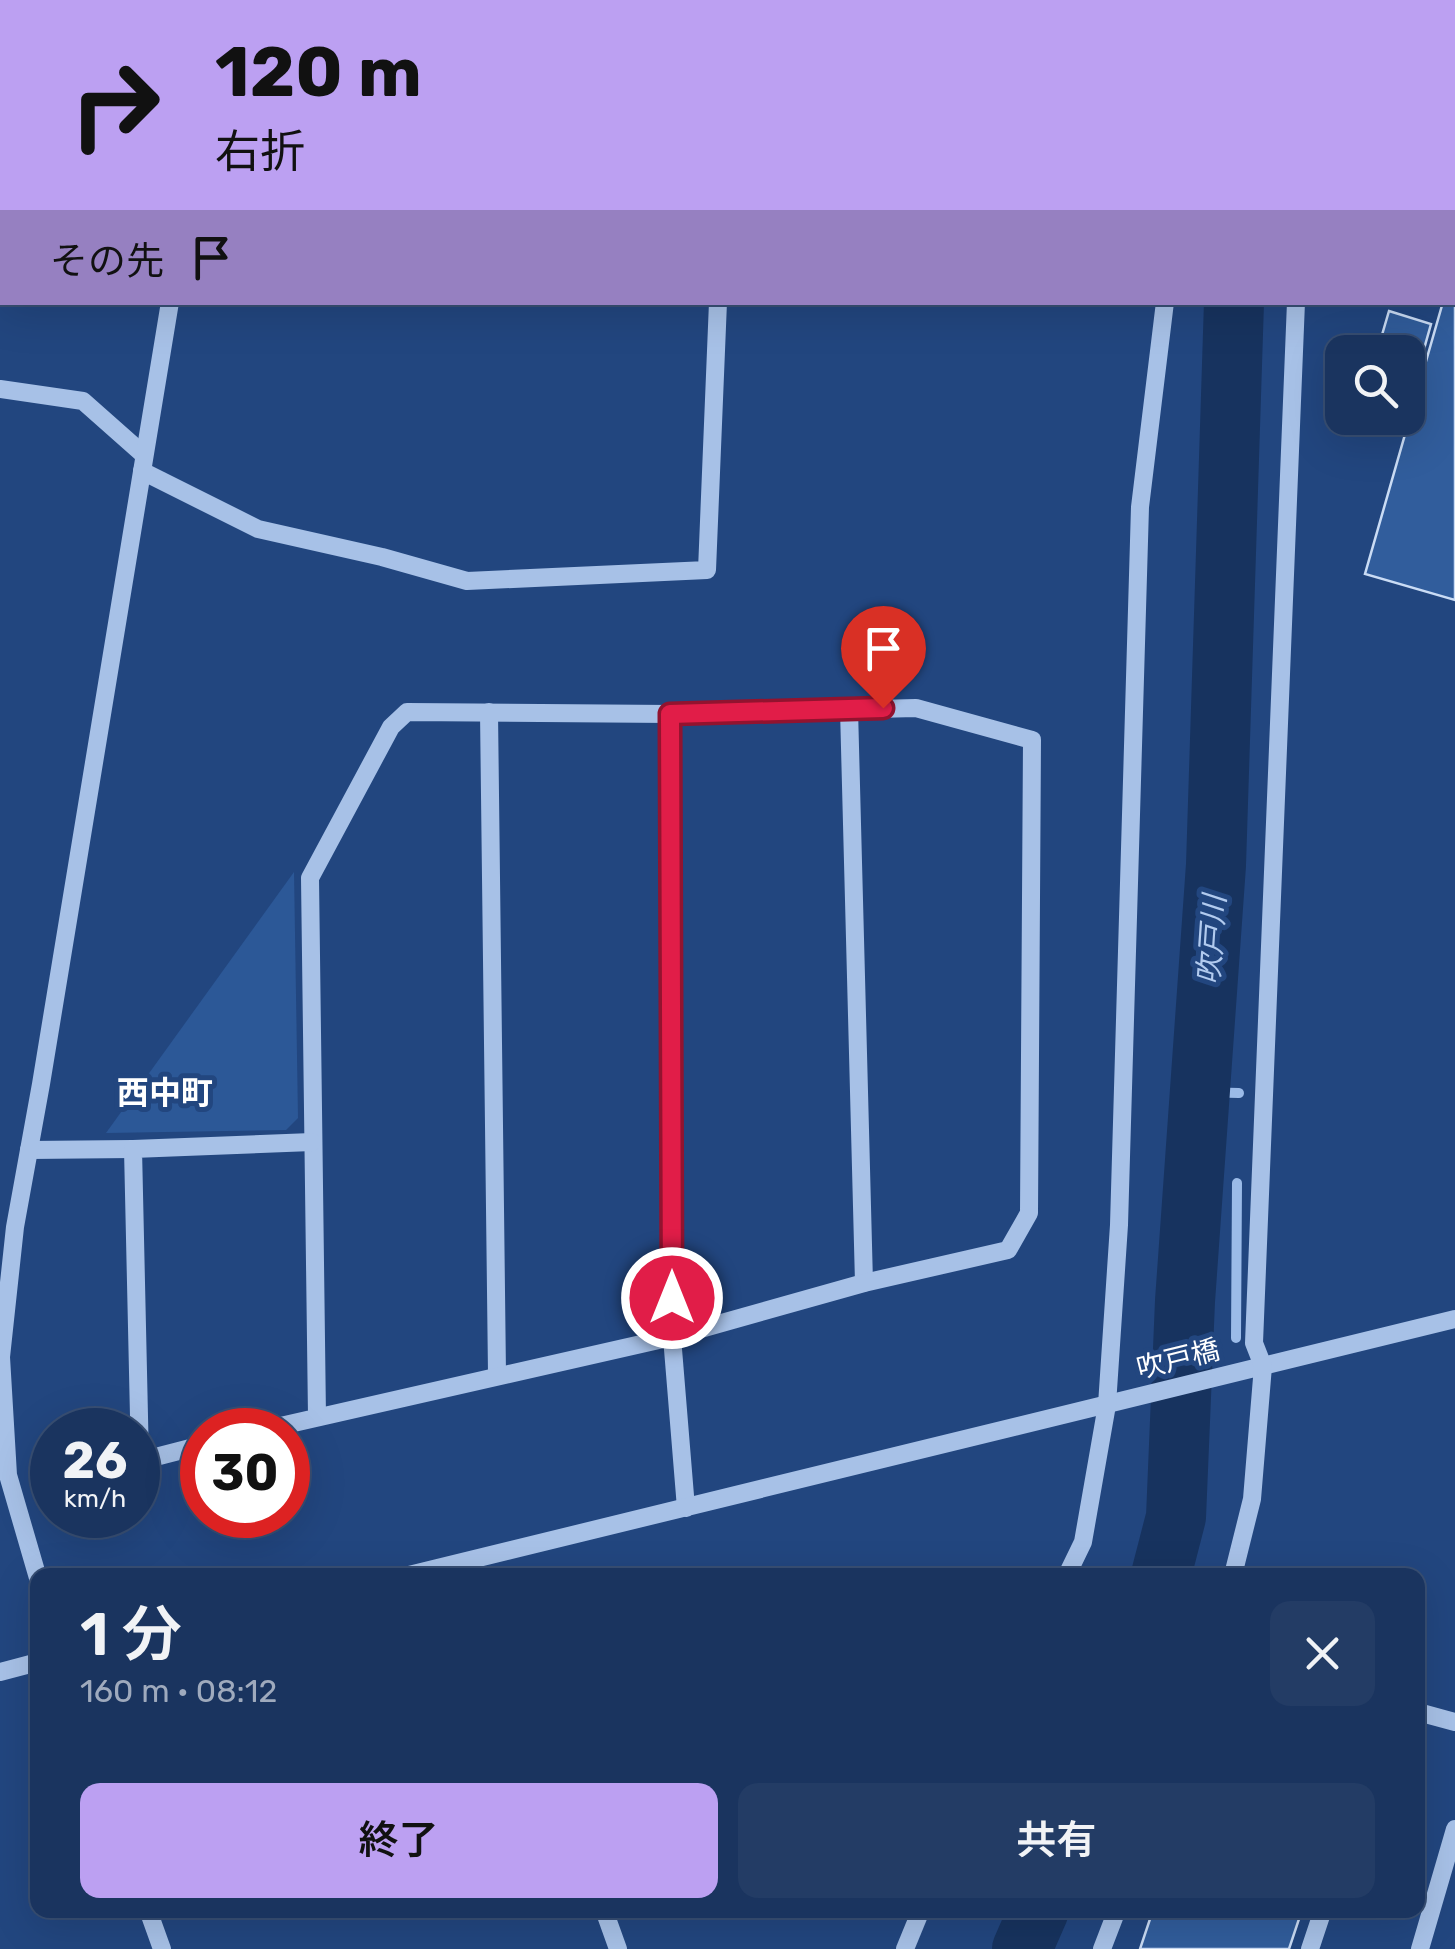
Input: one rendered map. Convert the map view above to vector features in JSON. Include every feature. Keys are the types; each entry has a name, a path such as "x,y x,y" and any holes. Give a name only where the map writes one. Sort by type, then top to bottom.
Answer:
{"street":[{"path":"35,1568 8,1475 1,1358 15,1227 169,305"},
{"path":"0,390 83,401 143,463 258,528 467,581 707,570 718,305"},
{"path":"1070,1568 1083,1542 1107,1405 1119,1224 1140,507 1164,305"},
{"path":"1235,1568 1252,1498 1262,1366 1254,1343 1296,305"},
{"path":"310,1419 672,1337 864,1283 1008,1250 1029,1212 1032,740 916,708 670,714 407,712 391,728 310,878 317,1417"},
{"path":"850,709 864,1283"},
{"path":"489,712 497,1374"},
{"path":"670,714 672,1337 686,1508"},
{"path":"29,1150 312,1142"},
{"path":"132,1149 140,1460 180,1450"},
{"name":"吹戸橋","path":"488,1566 686,1508 1455,1319"},
{"path":"0,1672 30,1664"},
{"path":"1425,1714 1455,1722"},
{"path":"1427,1889 1455,1829"},
{"path":"151,1918 162,1949"},
{"path":"607,1918 618,1949"},
{"path":"905,1949 918,1918"},
{"path":"1102,1949 1114,1918"},
{"path":"1310,1949 1320,1918"},
{"path":"1420,1949 1424,1918"}],"shaded area":[{"path":"294,872 298,1118 286,1130 106,1133"}],"building":[{"path":"1442,305 1455,305 1455,600 1365,574 1405,435 1425,435 1425,365"},
{"path":"1389,311 1431,324 1425,345 1425,335 1382,335"},
{"path":"1150,1918 1299,1918 1289,1949 1140,1949"}],"waterway":[{"name":"吹戸川","path":"1163,1568 1176,1517 1185,1301 1216,865 1234,305"},
{"path":"1200,1092 1239,1093"},
{"path":"1236,1338 1237,1183"},
{"name":"吹戸川","path":"1022,1949 1036,1918"}],"district":[{"name":"西中町","path":"165,1093"}],"route":[{"path":"672,1298 670,714 883,708"}]}
